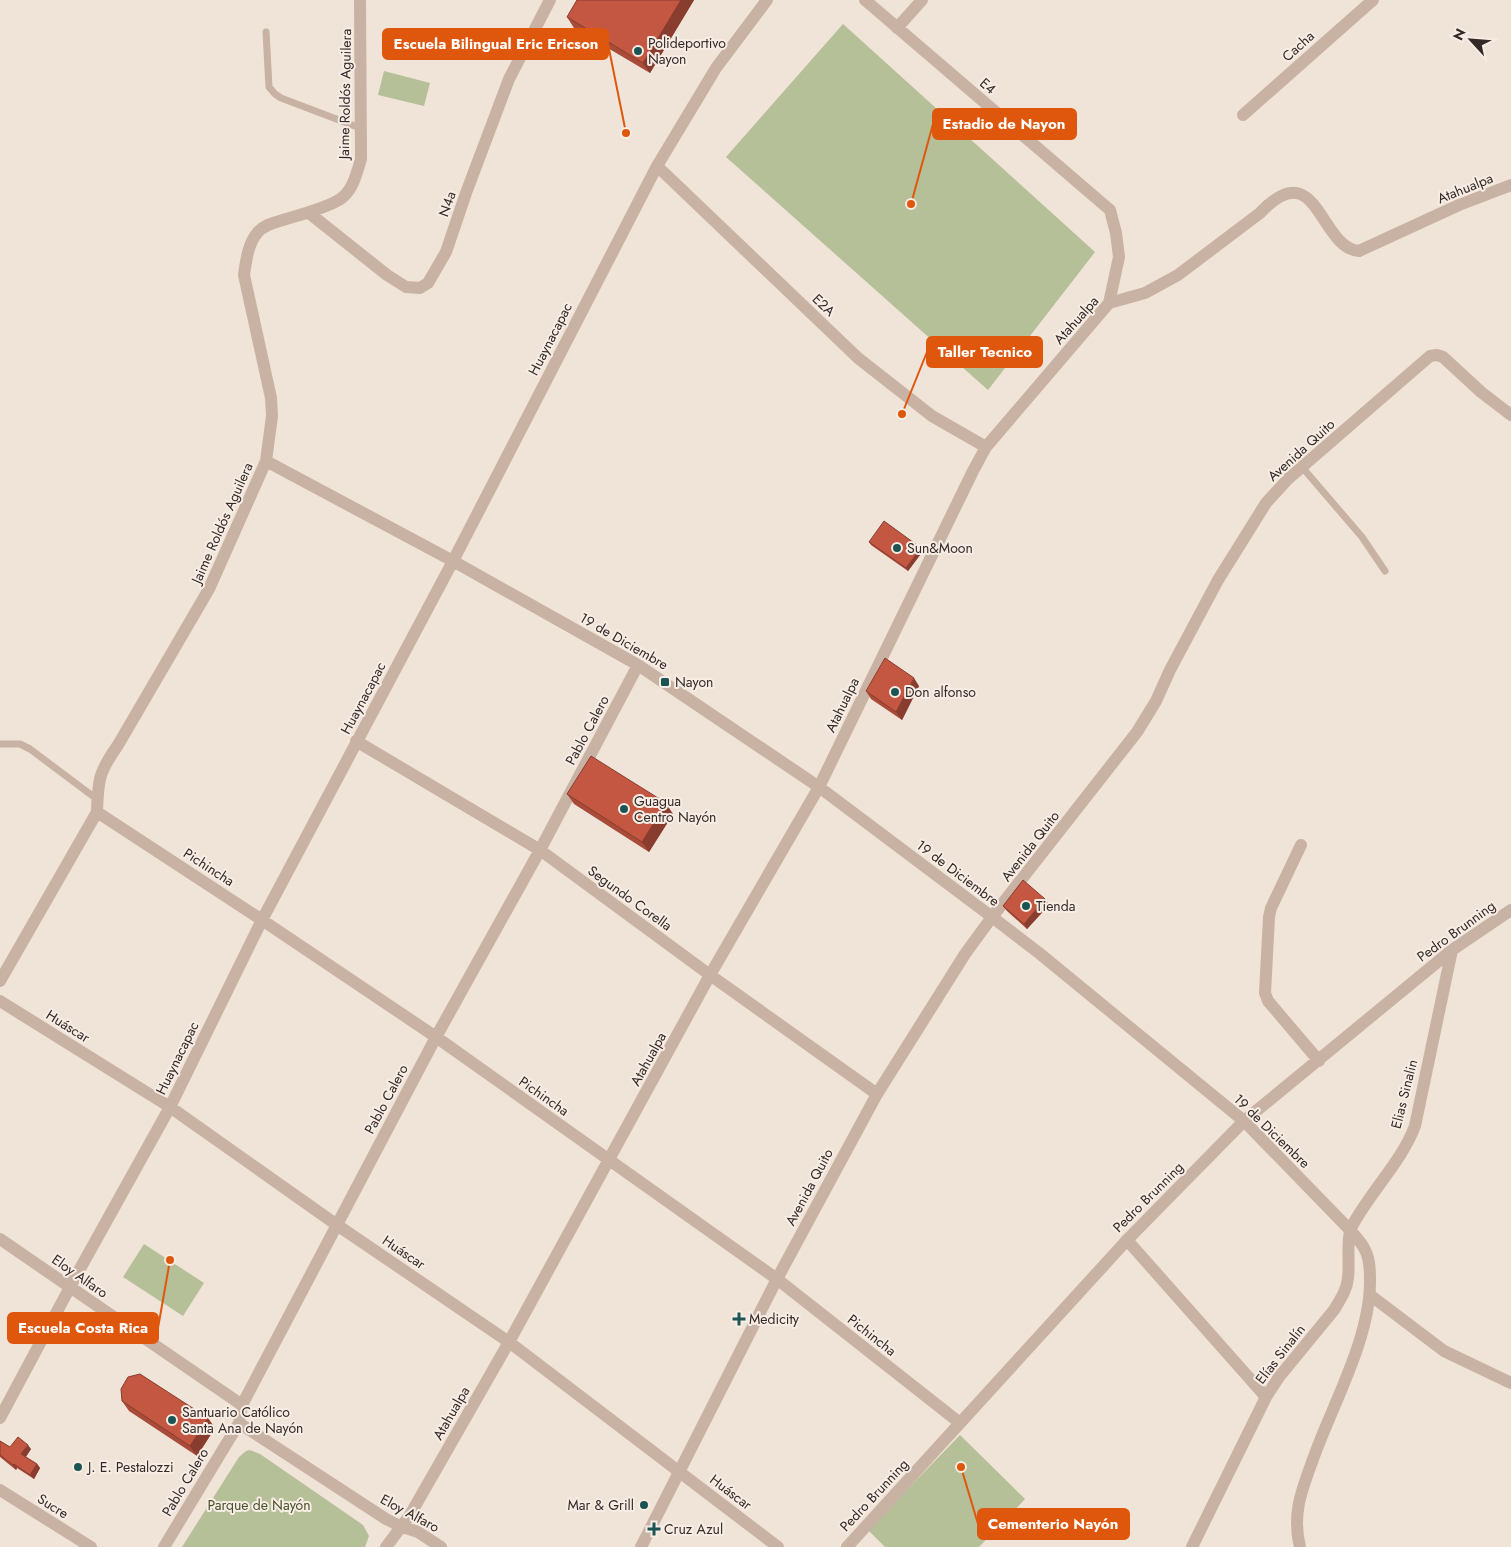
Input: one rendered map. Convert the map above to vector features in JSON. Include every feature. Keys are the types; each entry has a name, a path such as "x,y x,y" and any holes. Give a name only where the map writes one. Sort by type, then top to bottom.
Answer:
{"street":[{"name":"Jaime Roldós Aguilera","path":"0,981 97,806 97,786 105,764 209,589 266,461 272,416 271,398 244,275 247,257 258,231 272,223 309,213 343,197 355,180 361,159 360,0"},
{"name":"N4a","path":"309,213 387,276 406,287 420,288 428,283 446,252 466,193 509,80 550,0"},
{"name":"Huaynacapac","path":"0,1418 170,1107 262,920 453,561 656,166 716,68 767,0"},
{"name":"E4","path":"865,0 1110,210 1116,233 1119,257 1116,281 1110,303"},
{"path":"897,28 922,0"},
{"name":"Cacha","path":"1243,115 1373,0"},
{"name":"E2A","path":"656,166 858,358 932,416 986,447"},
{"name":"Atahualpa","path":"386,1547 410,1515 509,1342 710,975 819,787 986,447 1110,303 1145,293 1178,275 1260,213 1279,196 1298,194 1307,198 1314,204 1344,246 1352,251 1359,251 1459,205 1511,185"},
{"name":"Avenida Quito","path":"641,1547 777,1278 877,1094 965,954 1137,732 1156,701 1170,670 1222,573 1266,503 1288,479 1430,356 1437,354 1443,357 1481,392 1511,415"},
{"name":"19 de Diciembre","path":"266,461 453,561 638,665 819,787 1039,953 1244,1122 1350,1230 1364,1248 1369,1260 1370,1295 1360,1338 1297,1506 1300,1547"},
{"name":"Pablo Calero","path":"164,1547 239,1423 242,1405 436,1037 540,850 638,665"},
{"name":"Segundo Corella","path":"356,741 540,850 710,975 877,1094"},
{"name":"Pichincha","path":"97,806 436,1037 777,1278 960,1424"},
{"path":"1301,845 1271,908 1268,926 1265,993 1268,1001 1319,1061"},
{"name":"Pedro Brunning","path":"847,1547 1127,1240 1244,1122 1452,950 1511,910"},
{"name":"Elias Sinalin","path":"1350,1230 1412,1133 1452,950"},
{"name":"Huáscar","path":"0,1001 170,1107 337,1225 509,1342 778,1547"},
{"name":"Elías Sinalín","path":"1192,1547 1266,1397 1279,1377 1334,1310 1342,1297 1348,1279 1350,1230"},
{"name":"Eloy Alfaro","path":"0,1239 242,1405"},
{"path":"1127,1240 1266,1397"},
{"path":"1370,1295 1444,1351 1511,1384"},
{"name":"Eloy Alfaro","path":"239,1423 386,1519 418,1532 441,1547"},
{"name":"Sucre","path":"0,1490 91,1547"}],"lane":[{"path":"266,32 269,87 274,94 360,128"},
{"path":"1302,467 1362,537 1385,571"},
{"path":"0,744 20,744 30,749 97,806"}],"green space":[{"path":"843,24 1095,252 988,390 726,157"},
{"path":"384,71 430,83 424,106 378,95"},
{"path":"144,1244 204,1283 183,1316 123,1277"},
{"path":"960,1435 1025,1499 979,1547 885,1547 868,1530"},
{"name":"Parque de Nayón","path":"250,1450 260,1454 363,1525 369,1536 365,1547 182,1547 239,1457"}],"building":[{"name":"Polideportivo Nayon","path":"577,0 681,0 643,63 567,17"},
{"name":"Sun&Moon","path":"884,521 921,548 906,568 869,542"},
{"name":"Don alfonso","path":"885,658 914,678 896,712 866,691"},
{"name":"Guagua Centro Nayón","path":"591,756 666,803 642,842 567,794"},
{"name":"Tienda","path":"1023,880 1045,899 1024,924 1003,906"},
{"name":"Santuario Católico Santa Ana de Nayón","path":"140,1374 208,1418 190,1446 122,1401 121,1389 128,1377"},
{"path":"18,1437 28,1445 21,1454 37,1464 30,1475 0,1455 0,1441 10,1447"}],"place":[{"name":"Polideportivo Nayon","path":"638,51"},
{"name":"Escuela Bilingual Eric Ericson","path":"626,133"},
{"name":"Estadio de Nayon","path":"911,204"},
{"name":"Taller Tecnico","path":"902,414"},
{"name":"Sun&Moon","path":"897,548"},
{"name":"Nayon","path":"665,682"},
{"name":"Don alfonso","path":"895,692"},
{"name":"Guagua Centro Nayón","path":"624,809"},
{"name":"Tienda","path":"1026,906"},
{"name":"Escuela Costa Rica","path":"170,1260"},
{"name":"Medicity","path":"739,1319"},
{"name":"Santuario Católico Santa Ana de Nayón","path":"172,1420"},
{"name":"J. E. Pestalozzi","path":"78,1467"},
{"name":"Cementerio Nayón","path":"961,1467"},
{"name":"Mar & Grill","path":"644,1505"},
{"name":"Cruz Azul","path":"654,1529"}]}
